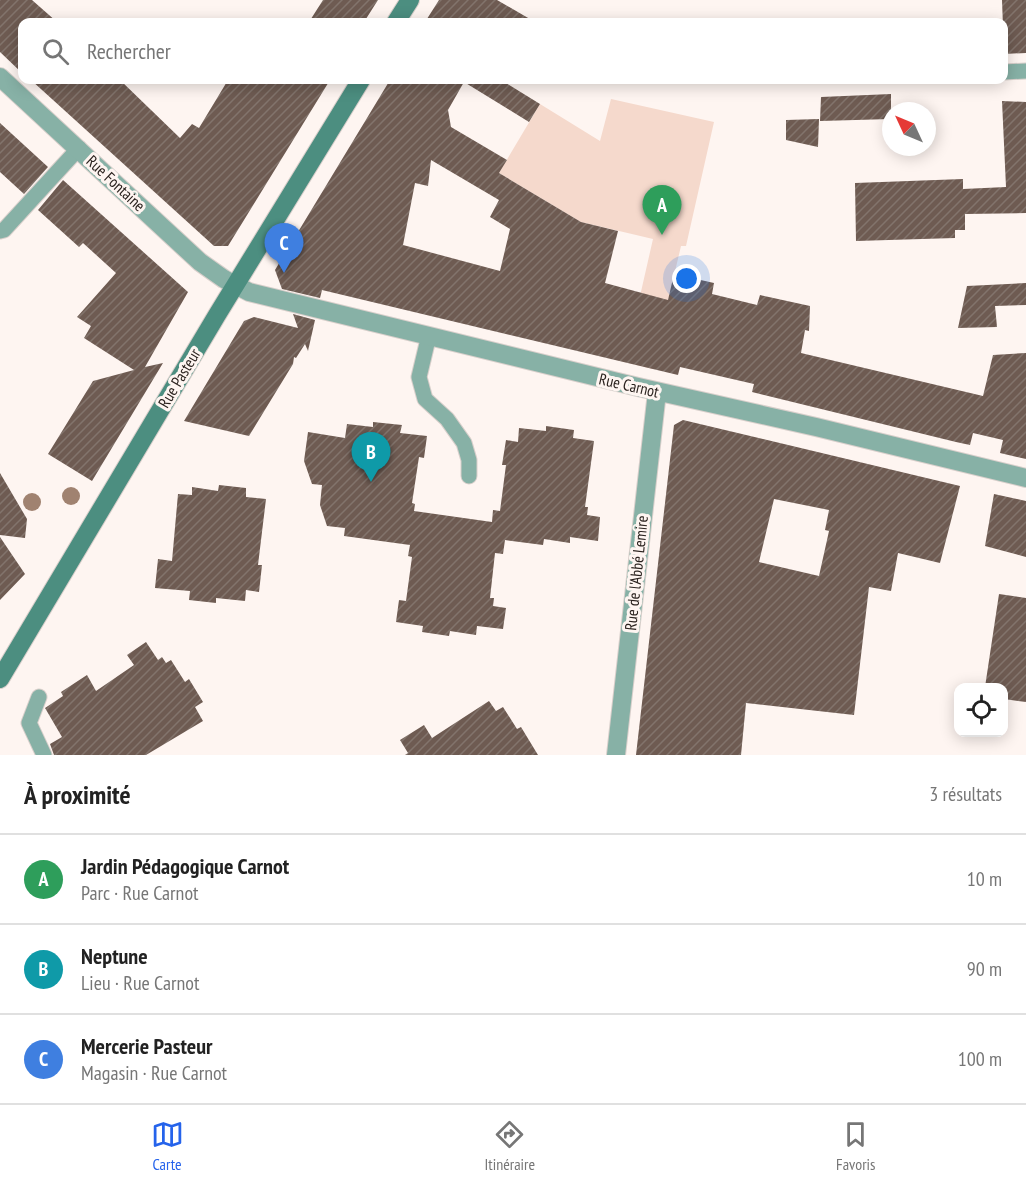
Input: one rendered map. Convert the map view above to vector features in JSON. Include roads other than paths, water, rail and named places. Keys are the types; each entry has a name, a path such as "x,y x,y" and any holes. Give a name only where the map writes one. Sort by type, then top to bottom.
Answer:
{"street":[{"path":"399,18 410,0"},
{"name":"Rue Fontaine","path":"0,77 200,262 235,286"},
{"name":"Rue Pasteur","path":"0,679 359,84"},
{"name":"Rue Carnot","path":"235,286 261,297 1026,478"},
{"name":"Rue de l'Abbé Lemire","path":"616,755 657,392"}],"lane":[{"path":"1008,72 1026,71"},
{"path":"0,231 4,230 79,148"},
{"path":"429,335 419,377 424,399 447,419 464,443 469,460 469,476"},
{"path":"39,697 29,723 44,755"}],"place":[{"name":"Jardin Pédagogique Carnot","path":"662,235"},
{"name":"Mercerie Pasteur","path":"284,273"},
{"name":"Neptune","path":"371,482"}]}
